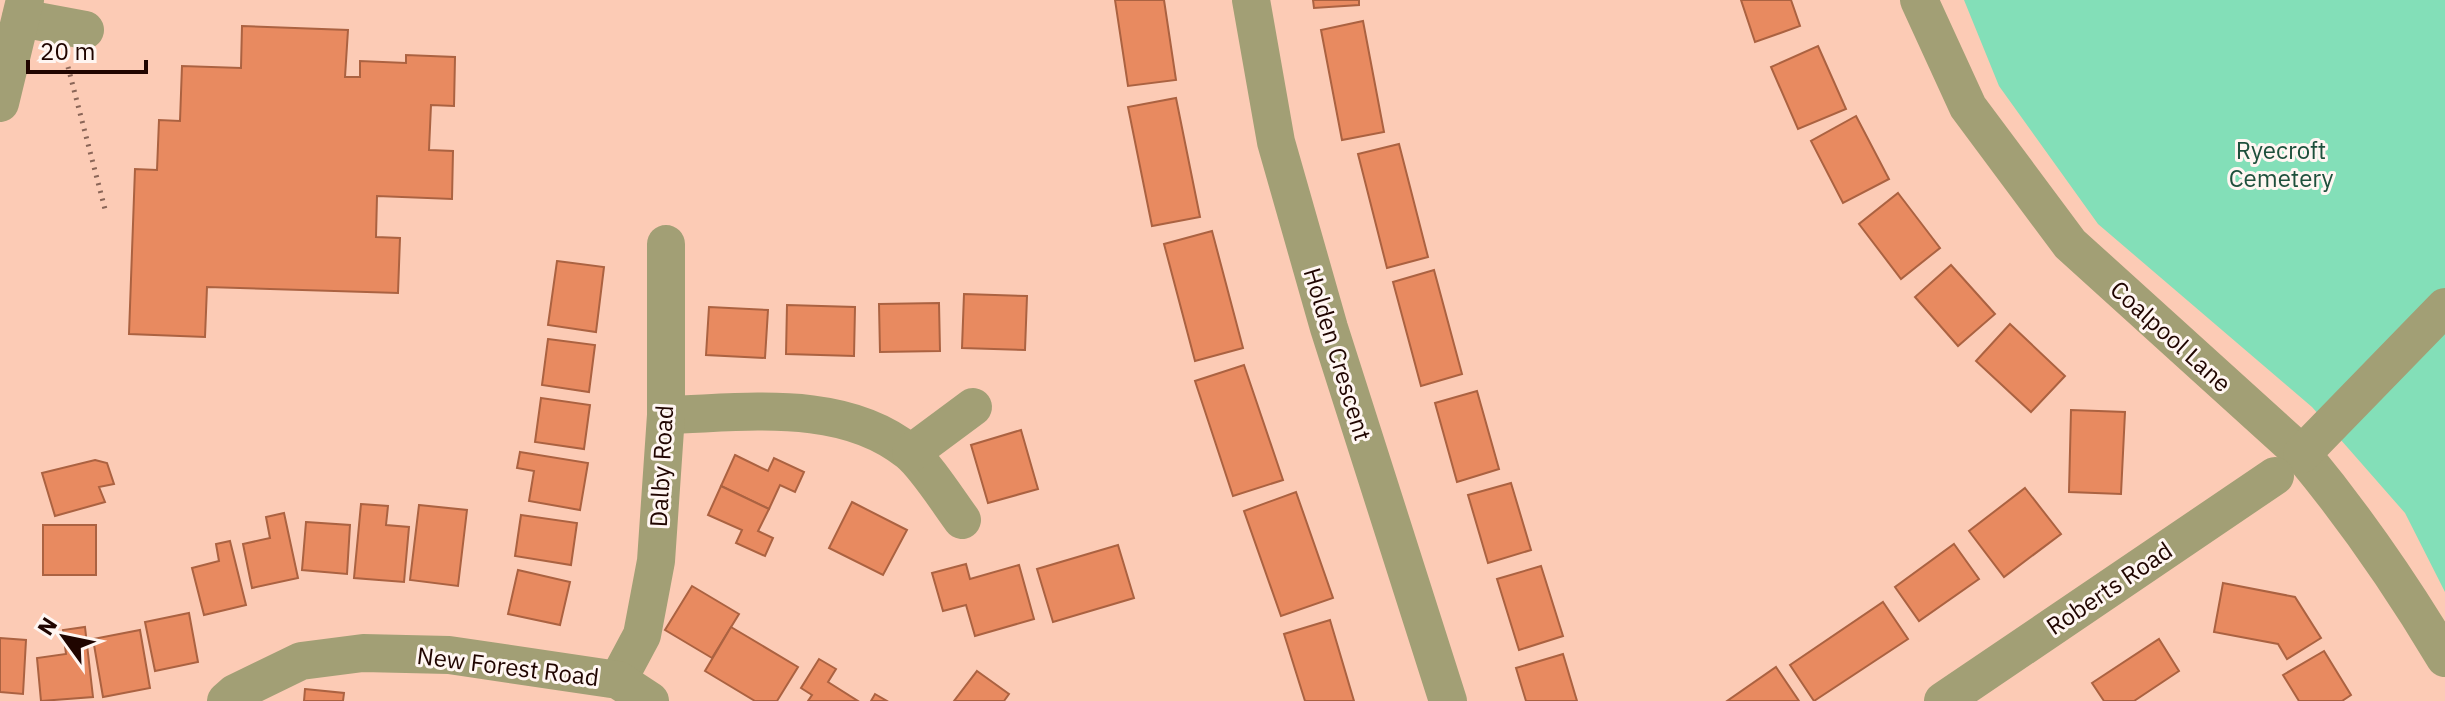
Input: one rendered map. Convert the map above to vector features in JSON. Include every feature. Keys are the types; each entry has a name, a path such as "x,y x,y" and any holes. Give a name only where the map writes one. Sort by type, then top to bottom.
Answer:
{"street":[{"name":"Holden Crescent","path":"1251,0 1276,142 1329,328 1448,701"},
{"name":"Coalpool Lane","path":"1919,0 1968,107 2070,244 2289,465 2333,492 2397,579 2445,658"},
{"path":"0,103 23,9 71,28"},
{"name":"Dalby Road","path":"618,680 642,635 653,576 666,415 666,244"},
{"name":"Roberts Road","path":"1943,701 2289,465 2445,307"},
{"path":"911,453 973,407"},
{"path":"666,415 769,412 824,415 857,424 911,453 962,520"},
{"name":"New Forest Road","path":"226,701 235,693 301,661 363,653 449,655 618,680 650,701"}],"path":[{"path":"71,28 106,213"}],"green space":[{"name":"Ryecroft Cemetery","path":"1964,0 2445,0 2445,592 2405,513 2312,407 2098,224 1999,86"}],"building":[{"path":"1115,0 1164,0 1176,80 1128,86"},
{"path":"1313,0 1359,0 1359,5 1314,8"},
{"path":"1741,0 1791,0 1800,26 1755,42"},
{"path":"1363,21 1384,132 1342,140 1321,30"},
{"path":"242,26 348,30 345,77 360,77 360,61 406,63 406,55 455,57 454,106 431,105 429,150 453,151 452,199 377,196 376,237 400,238 398,293 207,287 205,337 129,334 135,169 157,170 159,120 180,121 182,66 241,68"},
{"path":"1818,46 1846,109 1798,129 1771,67"},
{"path":"1176,98 1200,217 1152,226 1128,107"},
{"path":"1856,116 1889,179 1843,203 1811,141"},
{"path":"1399,144 1428,257 1387,268 1358,154"},
{"path":"1898,193 1940,248 1901,279 1859,224"},
{"path":"1212,231 1243,348 1195,361 1164,244"},
{"path":"557,261 604,267 596,332 548,325"},
{"path":"1951,265 1995,314 1958,346 1915,297"},
{"path":"1434,270 1462,374 1421,386 1393,282"},
{"path":"964,294 1027,296 1025,350 962,348"},
{"path":"939,303 940,351 880,352 879,304"},
{"path":"787,305 855,307 854,356 786,354"},
{"path":"709,307 768,310 765,358 706,355"},
{"path":"2010,324 2065,376 2031,412 1976,361"},
{"path":"548,339 595,345 589,392 542,385"},
{"path":"1244,365 1283,480 1233,496 1195,381"},
{"path":"1477,391 1499,469 1457,482 1435,403"},
{"path":"541,398 590,405 584,449 535,442"},
{"path":"2071,410 2125,412 2121,494 2069,492"},
{"path":"1021,430 1038,489 988,503 971,445"},
{"path":"520,452 588,463 580,510 529,501 534,471 517,468"},
{"path":"735,455 768,471 774,458 804,472 795,492 780,485 769,509 721,486"},
{"path":"95,460 107,463 114,484 99,487 105,502 55,516 42,473"},
{"path":"1511,483 1531,550 1488,563 1468,495"},
{"path":"721,486 769,509 758,531 773,538 765,556 736,543 742,530 708,515"},
{"path":"2025,488 2061,534 2004,577 1969,531"},
{"path":"1296,492 1333,598 1281,616 1244,511"},
{"path":"852,502 907,530 883,575 829,548"},
{"path":"361,504 388,506 386,525 409,527 404,582 354,578"},
{"path":"419,505 467,510 458,586 410,580"},
{"path":"284,513 298,578 252,588 243,544 270,538 266,517"},
{"path":"521,515 577,523 571,565 515,556"},
{"path":"306,522 350,525 347,574 302,570"},
{"path":"43,525 96,525 96,575 43,575"},
{"path":"230,541 246,605 204,615 192,568 219,561 216,544"},
{"path":"1954,544 1979,579 1919,621 1895,587"},
{"path":"1118,545 1134,598 1053,622 1037,569"},
{"path":"966,564 970,579 1019,565 1034,619 975,636 966,605 943,611 932,573"},
{"path":"1541,566 1563,636 1519,650 1497,579"},
{"path":"518,570 570,582 560,625 508,614"},
{"path":"2223,583 2295,597 2321,638 2287,659 2278,644 2214,632"},
{"path":"692,586 739,614 712,658 665,630"},
{"path":"1883,602 1908,639 1814,701 1790,665"},
{"path":"189,613 198,662 155,671 145,622"},
{"path":"1330,620 1354,701 1305,701 1284,634"},
{"path":"85,627 93,697 41,701 37,658 66,654 63,630"},
{"path":"731,627 798,667 777,701 755,701 705,671"},
{"path":"140,630 150,688 103,697 93,639"},
{"path":"0,638 26,640 23,694 0,692"},
{"path":"2159,639 2179,671 2134,701 2104,701 2092,683"},
{"path":"2324,651 2351,695 2342,701 2299,701 2283,675"},
{"path":"1563,654 1577,701 1526,701 1516,668"},
{"path":"819,659 836,669 828,682 858,701 808,701 812,695 801,688"},
{"path":"1776,667 1799,701 1727,701"},
{"path":"977,671 1009,694 1004,701 954,701"},
{"path":"305,689 344,693 343,701 304,701"},
{"path":"875,694 887,701 871,701"}]}
